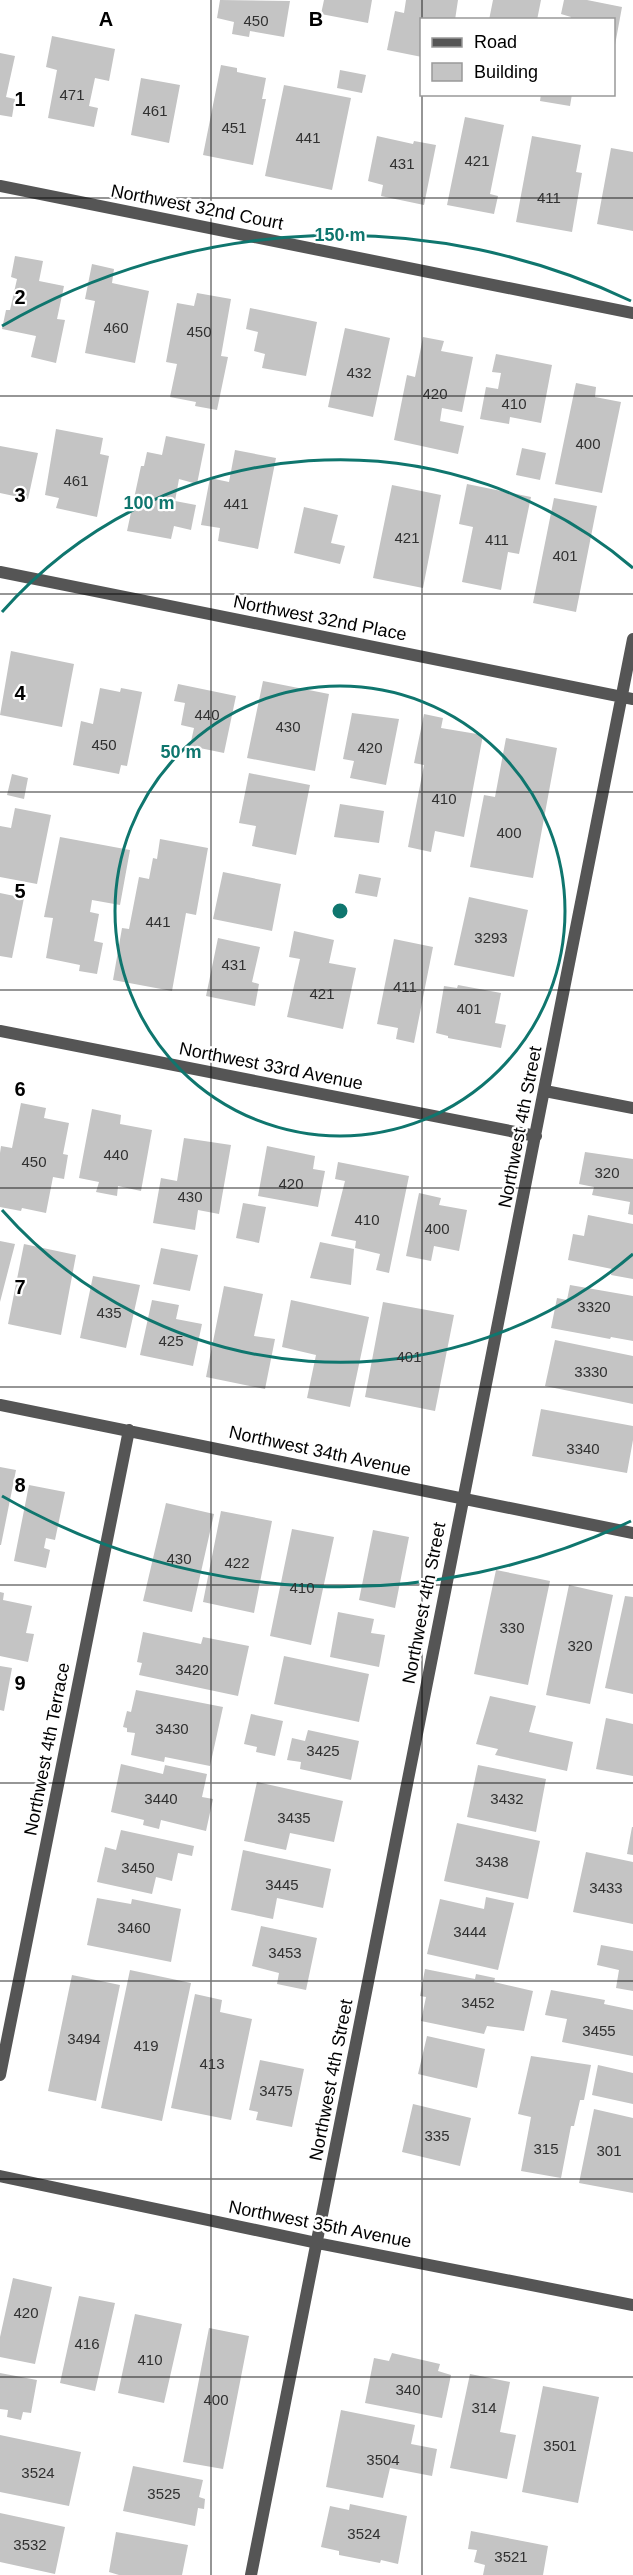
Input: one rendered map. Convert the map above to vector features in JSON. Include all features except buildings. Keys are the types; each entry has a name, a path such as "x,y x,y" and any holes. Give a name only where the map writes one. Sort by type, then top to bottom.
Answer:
{"street":[{"name":"Northwest 32nd Court","path":"0,186 633,313"},
{"name":"Northwest 32nd Place","path":"0,572 627,698"},
{"name":"Northwest 4th Street","path":"251,2575 545,1091 627,698 633,639"},
{"name":"Northwest 33rd Avenue","path":"0,1031 536,1136"},
{"path":"545,1091 633,1108"},
{"name":"Northwest 34th Avenue","path":"0,1404 633,1533"},
{"name":"Northwest 4th Terrace","path":"0,2075 129,1430"},
{"name":"Northwest 35th Avenue","path":"0,2176 317,2243 633,2305"}]}
